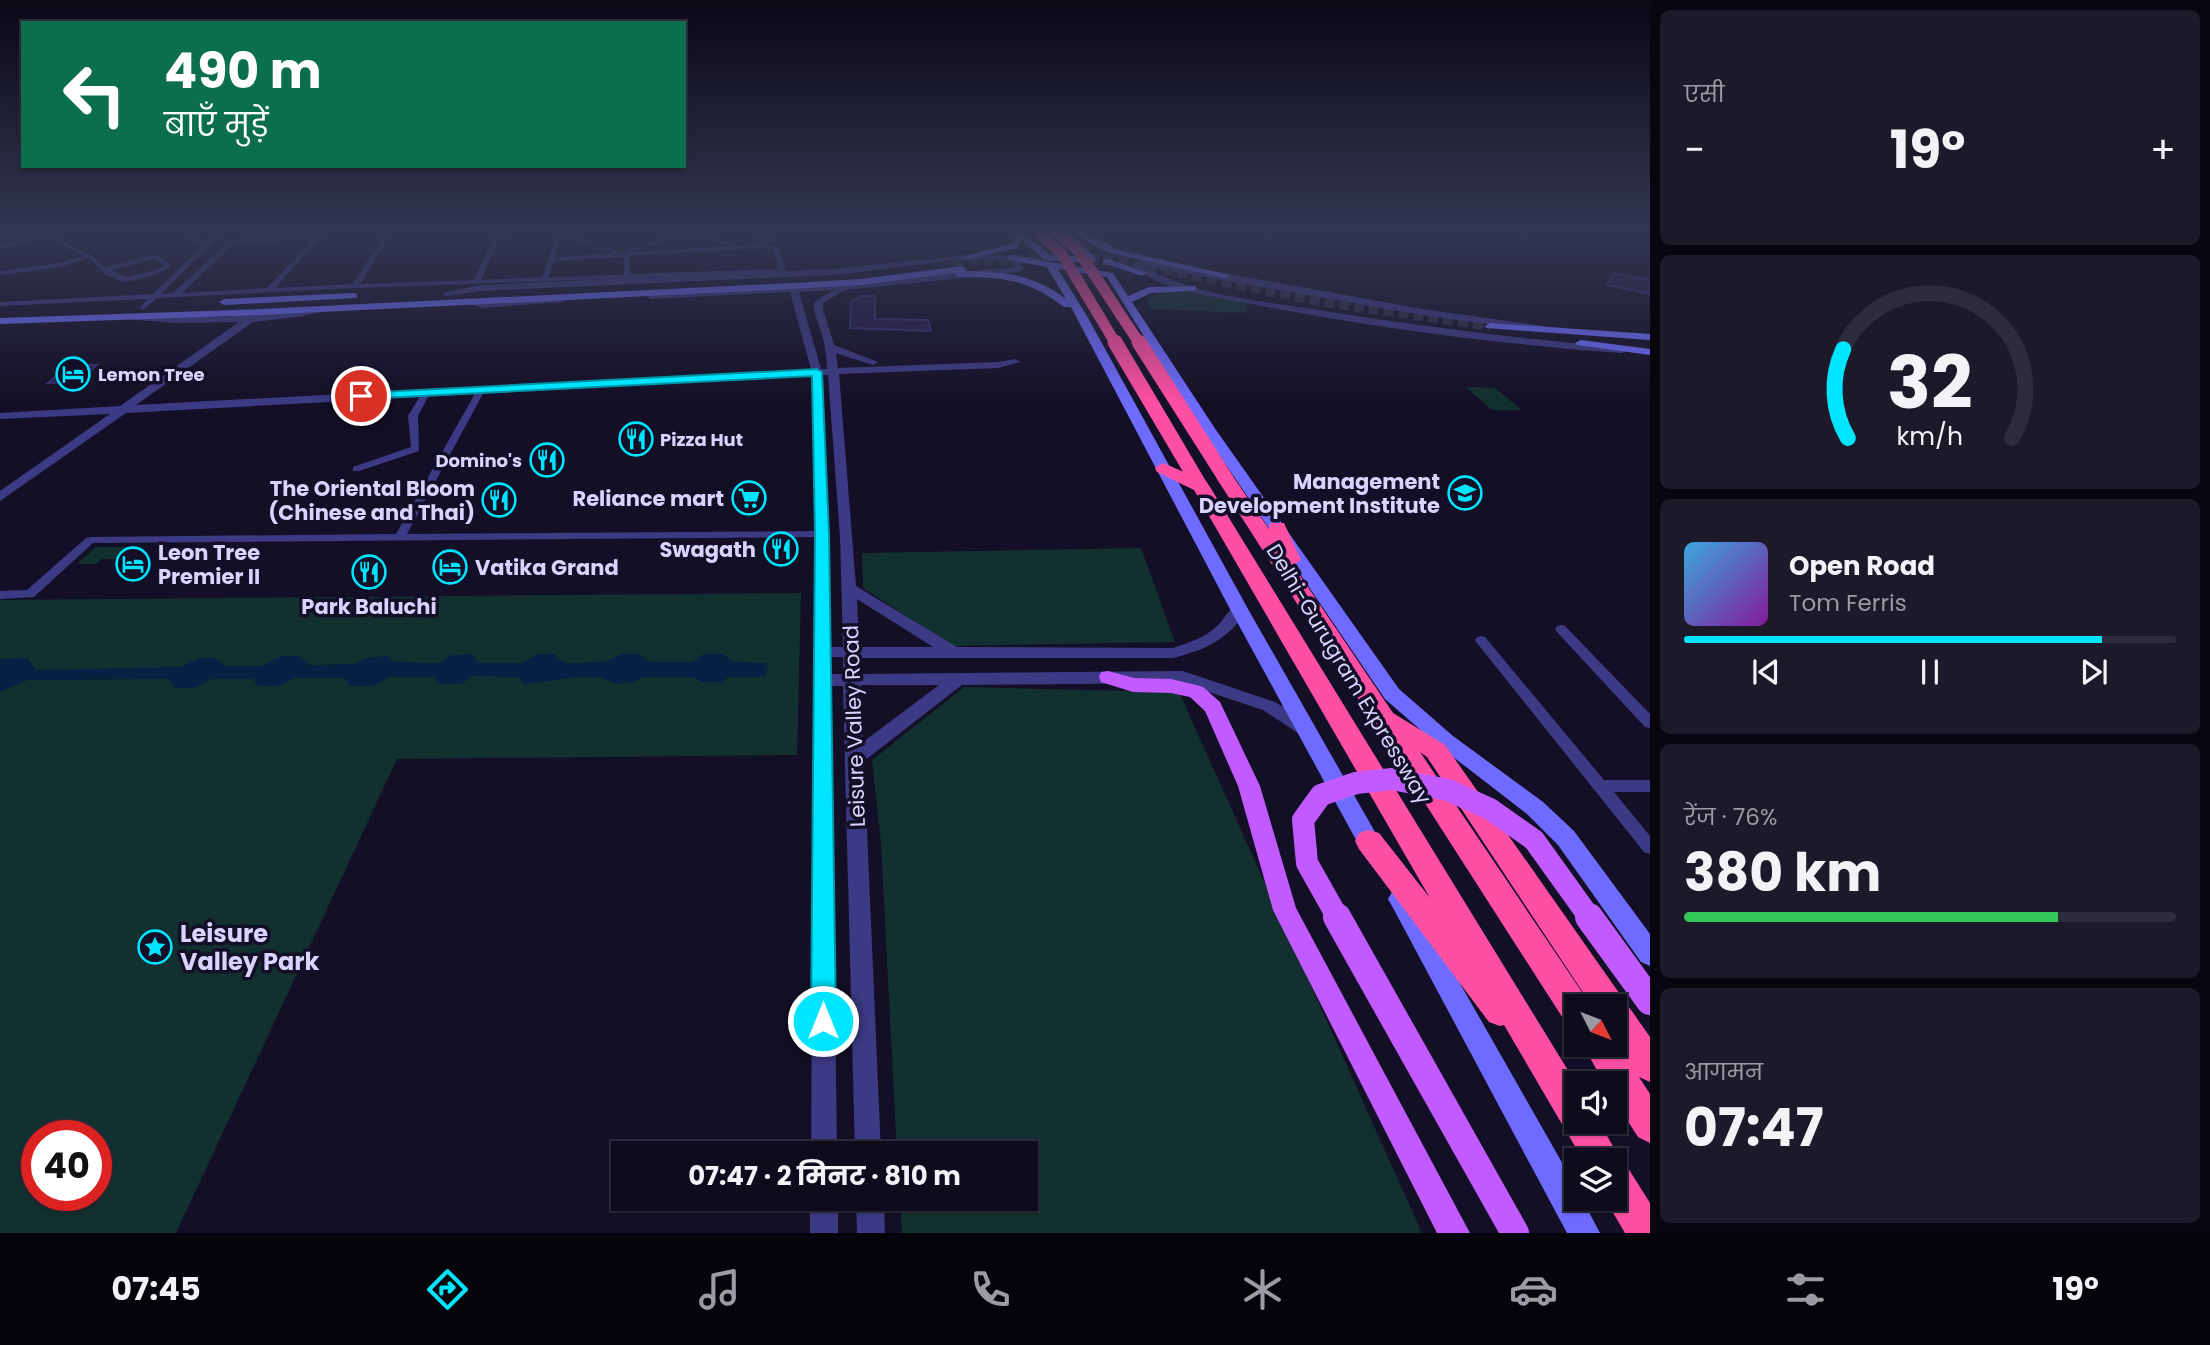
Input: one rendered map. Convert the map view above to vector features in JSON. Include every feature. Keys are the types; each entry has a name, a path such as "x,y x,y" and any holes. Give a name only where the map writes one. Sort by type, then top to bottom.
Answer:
{"highway":[{"name":"Delhi-Gurugram Expressway","path":"1084,290 1564,1097"},
{"name":"Delhi-Gurugram Expressway","path":"1105,290 1226,479 1565,994"},
{"path":"1163,468 1203,490"},
{"path":"1277,527 1311,607"},
{"path":"1381,713 1436,751 1602,994"},
{"path":"1368,841 1557,1085"},
{"path":"1628,1033 1650,1065"},
{"path":"1607,1057 1650,1125"},
{"path":"1627,1200 1647,1233"}],"main road":[{"path":"0,314 219,303 272,295 541,290"},
{"path":"0,314 127,317 256,315 705,290"},
{"path":"1049,290 1082,316"},
{"path":"1066,290 1239,610 1584,1233"},
{"path":"1119,290 1210,431 1392,694 1446,741 1535,808 1566,838 1650,954"},
{"path":"1126,301 1149,290 1159,290"},
{"path":"256,315 223,309 272,295"},
{"path":"205,314 219,303"},
{"path":"1650,337 1491,329 1650,352"},
{"path":"1189,518 1203,490"},
{"path":"1108,677 1133,685 1171,686 1196,692 1213,707 1249,786 1285,910 1454,1233"},
{"path":"1515,1233 1307,863 1303,820 1321,795 1356,783 1392,779 1448,790 1490,809 1534,841 1650,1001"}],"street":[{"path":"143,308 159,290"},
{"path":"175,295 181,290"},
{"path":"272,295 276,290"},
{"path":"0,314 152,296 272,295 322,290"},
{"path":"447,293 470,290"},
{"name":"Leisure Valley Road","path":"794,290 827,368 822,534 824,1141"},
{"path":"467,301 482,305 802,290"},
{"name":"Leisure Valley Road","path":"841,290 819,302 818,309 827,368 849,588 868,1141"},
{"path":"1200,290 1430,331 1568,347 1622,350"},
{"path":"1302,290 1422,312 1570,333"},
{"path":"127,317 159,321 256,315"},
{"path":"0,497 256,315"},
{"path":"827,368 855,358 870,366"},
{"path":"0,410 128,406 426,393 827,368 998,365 1015,362 992,359 128,406 0,416"},
{"path":"400,537 481,390"},
{"path":"356,469 416,449 413,415 426,393"},
{"path":"0,595 30,594 90,540 822,534"},
{"path":"849,588 953,652"},
{"path":"822,652 1173,653 1202,645 1234,620 1239,610"},
{"path":"1561,629 1650,723"},
{"path":"1481,640 1650,847"},
{"path":"914,652 914,679"},
{"path":"822,680 1161,676 1196,680 1269,706 1304,728"},
{"path":"855,758 958,679"},
{"path":"1600,786 1650,786"},
{"path":"824,1211 824,1233"},
{"path":"870,1211 871,1233"}],"green space":[{"path":"1177,290 1248,303 1246,313 1150,309 1147,300 1160,291"},
{"path":"1466,387 1495,388 1522,410 1492,410"},
{"path":"96,547 145,547 132,560 102,559 96,564 77,564"},
{"path":"1141,548 1175,642 953,646 863,588 862,553"},
{"name":"Leisure Valley Park","path":"801,593 797,755 397,759 176,1233 0,1233 0,600"},
{"path":"964,687 1179,692 1422,1233 902,1233 901,1211 1038,1211 1038,1141 896,1141 881,843 872,760"}],"water":[{"path":"472,654 480,663 523,663 538,654 555,654 564,663 606,662 621,654 639,654 650,662 692,662 704,654 722,654 734,662 769,663 765,677 729,677 721,682 702,682 693,677 644,677 633,682 614,684 605,679 583,677 523,684 518,677 475,676 460,684 439,684 433,677 388,677 373,686 349,686 345,678 295,678 278,686 258,686 253,679 212,679 194,688 175,688 169,679 28,680 0,692 0,659 27,658 37,670 181,667 199,658 216,658 225,666 261,666 282,656 299,656 309,665 353,664 366,658 387,656 395,662 438,663 452,655"}],"building":[{"path":"1629,290 1650,290 1650,294"},
{"path":"862,296 875,296 875,319 928,320 931,331 850,328 851,301"},
{"name":"Lemon Tree","path":"70,365 97,365 77,382 48,383"}],"tunnel":[{"path":"1263,290 1324,302 1490,326"}],"place":[{"name":"Lemon Tree","path":"73,374"},
{"name":"Pizza Hut","path":"636,439"},
{"name":"Domino's","path":"547,460"},
{"name":"Management Development Institute","path":"1465,493"},
{"name":"Reliance mart","path":"749,498"},
{"name":"The Oriental Bloom (Chinese and Thai)","path":"499,500"},
{"name":"Swagath","path":"781,549"},
{"name":"Leon Tree Premier II","path":"133,564"},
{"name":"Vatika Grand","path":"450,567"},
{"name":"Park Baluchi","path":"369,572"},
{"name":"Leisure Valley Park","path":"155,947"}],"route":[{"path":"361,396 817,372 822,534 823,1021"}]}
